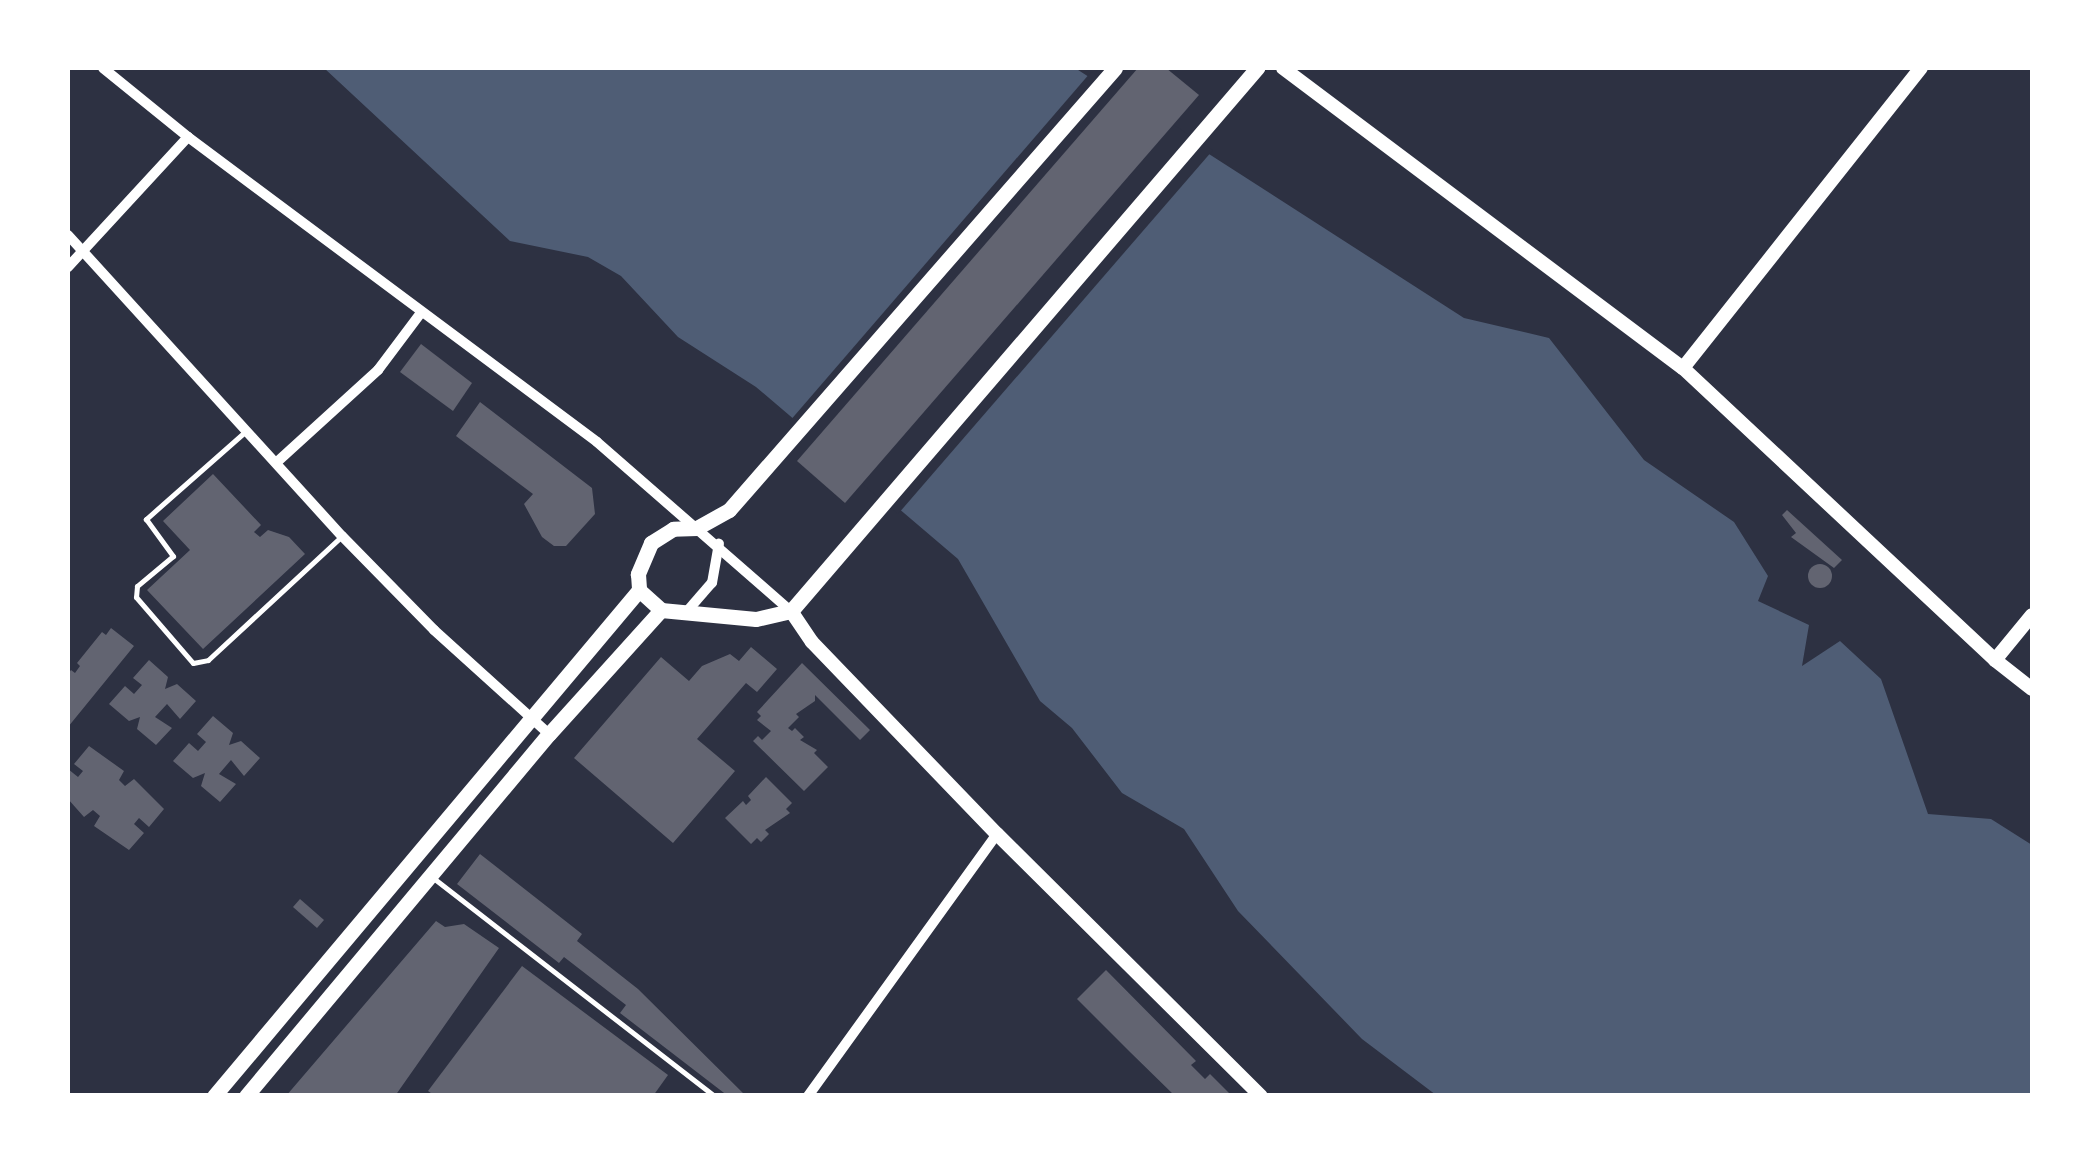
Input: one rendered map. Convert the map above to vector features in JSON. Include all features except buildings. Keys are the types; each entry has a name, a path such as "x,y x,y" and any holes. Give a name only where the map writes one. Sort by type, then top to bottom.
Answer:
{"main road":[{"path":"1115,68 729,510 697,528 673,529 651,543 638,574 639,590 661,610 689,609 756,620 792,612 1253,73"},
{"path":"214,1096 639,590"},
{"path":"246,1096 549,734 661,610"}],"street":[{"path":"104,68 420,314 598,442 719,544 792,612 812,642 997,834 1261,1096"},
{"path":"1283,68 1683,368 1995,660 2032,690"},
{"path":"1683,368 1922,68"},
{"path":"68,267 188,137"},
{"path":"68,235 342,536 434,630 549,734"},
{"path":"277,462 378,370 420,314"},
{"path":"689,609 712,583 719,544"},
{"path":"1995,660 2032,615"},
{"path":"808,1096 997,834"}],"lane":[{"path":"247,430 146,518 173,556 137,586 136,597 194,663 208,660 342,536"},
{"path":"430,876 714,1096"}],"water":[{"path":"324,68 1075,68 1464,318 1549,338 1644,460 1734,522 1768,576 1758,601 1809,625 1802,666 1840,641 1881,679 1928,814 1991,819 2032,845 2032,1095 1436,1095 1362,1039 1238,911 1184,829 1122,793 1072,728 1040,701 958,559 756,387 678,337 621,276 588,257 510,241"}],"pier":[{"path":"1091,72 1213,150 898,514 789,422"}]}
